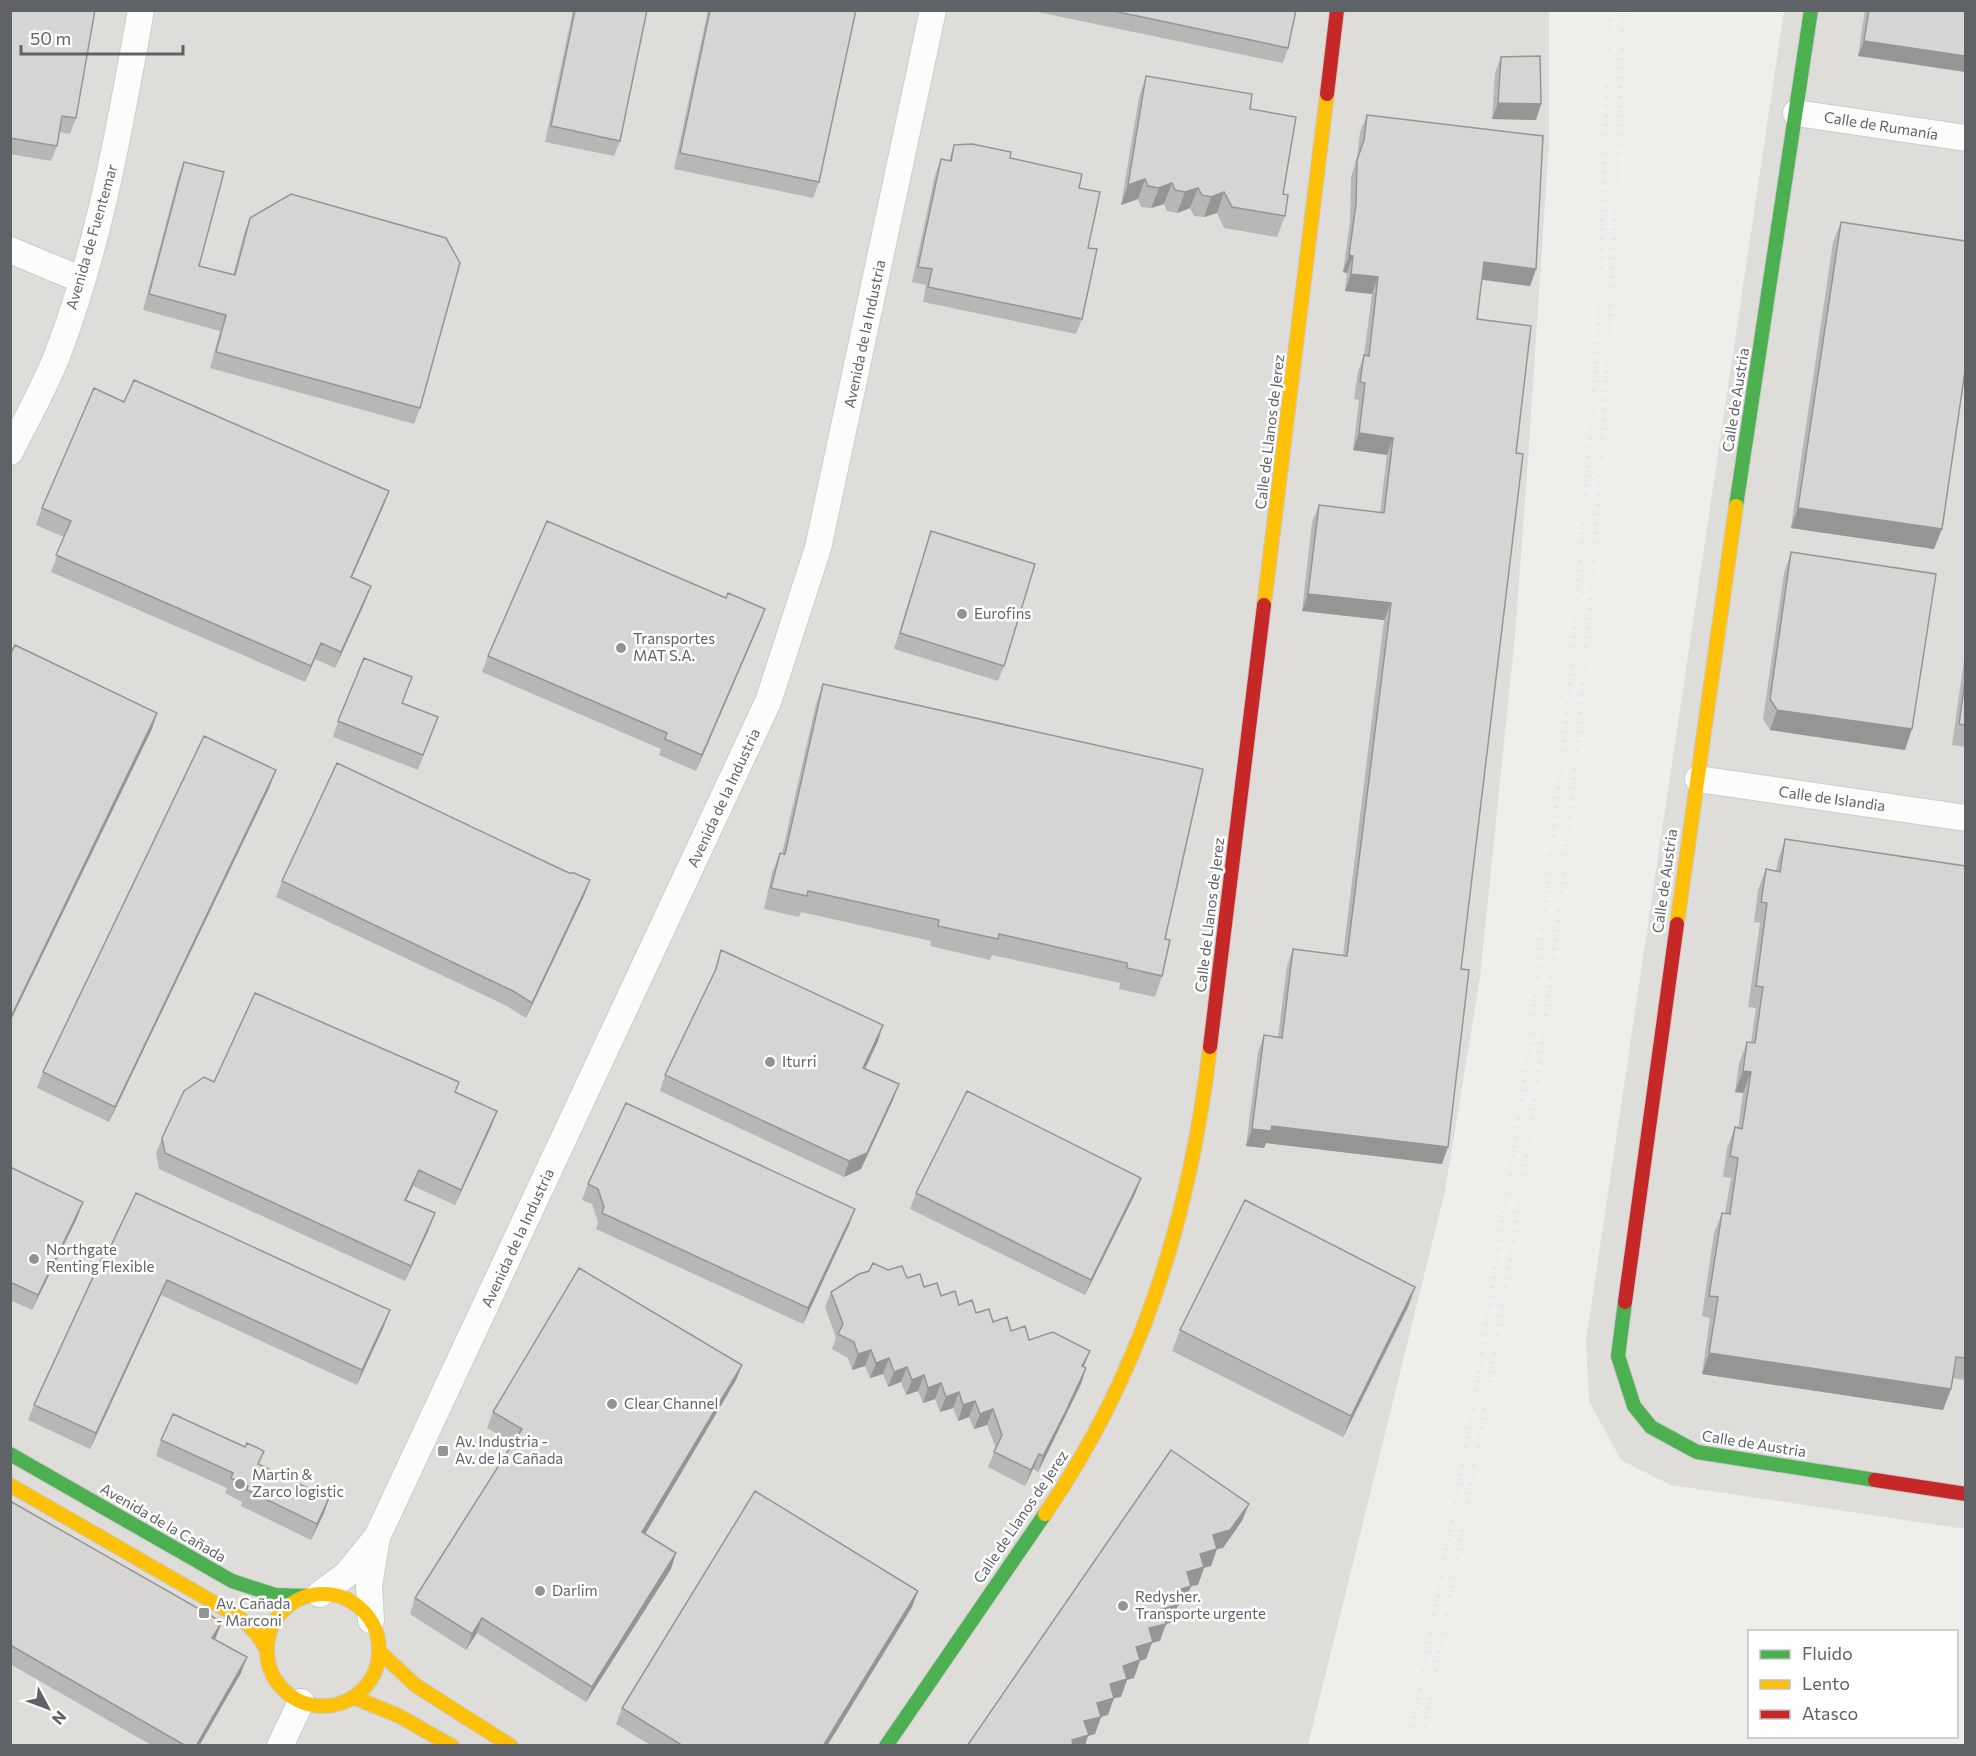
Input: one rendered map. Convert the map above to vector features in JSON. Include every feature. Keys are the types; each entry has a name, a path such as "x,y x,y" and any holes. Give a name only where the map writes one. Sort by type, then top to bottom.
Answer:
{"street":[{"name":"Avenida de Fuentemar","path":"10,452 58,354 82,280 112,168 141,10"},
{"name":"Avenida de la Industria","path":"314,1595 346,1575 377,1537 768,702 819,548 933,10"},
{"name":"Calle de Llanos de Jerez","path":"886,1746 1061,1491 1093,1436 1149,1317 1183,1208 1207,1074 1337,10"},
{"name":"Calle de Austria","path":"1811,10 1707,701 1618,1356 1625,1390 1638,1417 1666,1439 1697,1452 1965,1494"},
{"name":"Calle de Rumanía","path":"1796,113 1965,138"},
{"path":"10,250 82,280"},
{"name":"Calle de Islandia","path":"1698,779 1965,818"},
{"name":"Avenida de la Cañada","path":"10,1454 232,1581 275,1595 314,1595"},
{"path":"10,1485 239,1617 256,1633 267,1650"},
{"name":"Avenida de la Industria","path":"371,1620 369,1586 377,1537"},
{"path":"314,1595 340,1596 358,1605 371,1620 377,1635 379,1651 377,1666 368,1684 353,1697 335,1705 318,1706 301,1702 287,1693 276,1681 269,1666 267,1650 270,1632 278,1617 291,1604 314,1595"},
{"path":"379,1651 415,1685 511,1746"},
{"path":"353,1697 399,1716 452,1746"},
{"path":"280,1746 301,1702"}],"shaded area":[{"path":"11,11 1549,11 1549,143 1527,474 1515,635 1480,977 1445,1191 1308,1745 11,1746"},
{"path":"1784,11 1965,11 1965,1529 1671,1485 1621,1460 1589,1401 1586,1341"}],"building":[{"path":"10,10 95,10 76,118 62,116 57,146 10,138"},
{"path":"575,10 647,10 620,141 551,126"},
{"path":"710,10 856,10 819,182 680,153"},
{"path":"1109,10 1296,10 1288,48"},
{"path":"1869,10 1965,10 1965,56 1864,41"},
{"path":"1540,56 1541,104 1498,103 1501,57"},
{"path":"1146,76 1252,94 1250,109 1296,117 1283,194 1288,195 1285,216 1232,207 1224,192 1211,197 1202,195 1198,188 1185,192 1175,190 1172,183 1159,188 1148,186 1145,179 1128,185"},
{"path":"1367,115 1543,136 1536,269 1484,262 1477,319 1531,326 1516,453 1523,454 1461,969 1469,970 1448,1147 1272,1126 1271,1131 1252,1129 1264,1035 1282,1038 1293,949 1347,956 1391,603 1308,594 1319,505 1384,513 1393,438 1359,433 1365,383 1360,382 1364,355 1369,356 1378,277 1351,274 1353,256 1349,255 1356,204 1357,160 1364,140"},
{"path":"972,144 1011,152 1010,158 1082,174 1079,188 1100,192 1088,248 1097,249 1082,319 928,287 932,269 918,267 941,159 951,161 954,145"},
{"path":"184,162 224,172 199,266 235,275 250,218 291,194 446,238 460,263 420,408 216,352 226,315 149,294"},
{"path":"1841,222 1965,241 1965,371 1942,529 1798,508"},
{"path":"134,380 389,491 351,577 371,586 341,652 321,643 311,666 56,555 71,521 42,508 94,388 124,402"},
{"name":"Transportes MAT S.A.","path":"547,521 726,598 728,593 765,609 702,755 665,739 667,733 488,656"},
{"name":"Eurofins","path":"931,531 1035,564 1004,666 900,633"},
{"path":"1791,552 1936,574 1912,729 1777,710 1770,699"},
{"path":"15,645 157,713 10,1019 10,655"},
{"path":"364,658 412,677 402,703 438,717 423,755 338,721"},
{"path":"1965,682 1965,725 1959,724"},
{"path":"823,684 1203,769 1165,939 1170,940 1162,976 1127,968 1127,963 999,934 998,939 938,926 939,920 808,891 807,896 771,888 780,853 785,854"},
{"path":"204,736 276,770 115,1107 43,1072"},
{"path":"337,763 569,873 590,880 532,1003 513,991 282,881"},
{"path":"1785,839 1965,866 1965,1358 1956,1357 1951,1389 1709,1353 1718,1297 1709,1296 1722,1213 1730,1214 1738,1158 1730,1156 1735,1127 1742,1129 1751,1072 1743,1071 1747,1042 1755,1043 1763,987 1756,986 1767,903 1761,902 1766,869 1780,872"},
{"name":"Iturri","path":"721,950 883,1025 863,1068 899,1084 867,1153 849,1161 665,1075 716,969"},
{"path":"255,993 459,1082 455,1092 497,1111 461,1190 419,1170 405,1200 435,1213 411,1266 165,1153 162,1138 184,1091 204,1077 214,1082"},
{"path":"967,1091 1141,1178 1091,1280 916,1193"},
{"path":"626,1103 855,1209 808,1308 602,1213 604,1207 598,1189 588,1184"},
{"name":"Northgate Renting Flexible","path":"10,1167 83,1202 38,1295 10,1282"},
{"path":"136,1193 390,1310 362,1370 167,1280 96,1433 34,1405 105,1251 108,1252"},
{"path":"1245,1200 1415,1287 1351,1416 1180,1330"},
{"path":"873,1263 888,1270 902,1266 907,1278 920,1274 924,1287 937,1283 941,1296 955,1291 959,1305 972,1300 976,1313 989,1309 993,1322 1007,1317 1011,1331 1025,1326 1029,1340 1053,1332 1090,1351 1082,1366 1086,1368 1065,1413 1043,1456 1039,1454 1031,1470 994,1452 1002,1435 993,1409 980,1414 975,1401 963,1405 959,1392 946,1397 941,1383 928,1388 924,1375 912,1380 907,1367 894,1372 889,1358 876,1363 871,1350 858,1354 854,1342 838,1334 843,1324 831,1292 859,1274 869,1271"},
{"path":"579,1268 742,1365 642,1532 676,1553 592,1687 482,1618 472,1634 415,1598 522,1429 493,1412"},
{"path":"173,1414 245,1447 247,1443 264,1451 258,1464 329,1498 317,1524 247,1490 248,1486 231,1478 233,1473 161,1440"},
{"name":"Redysher. Transporte urgente","path":"1171,1450 1249,1504 1230,1530 1213,1535 1217,1549 1200,1554 1204,1567 1187,1572 1191,1586 1175,1591 1178,1605 1161,1609 1166,1624 1149,1628 1153,1642 1136,1647 1140,1660 1123,1666 1127,1679 1110,1684 1114,1698 1097,1703 1101,1717 1084,1721 1089,1735 1072,1740 1073,1746 967,1746"},
{"path":"755,1491 918,1591 823,1746 683,1746 622,1708"},
{"path":"10,1501 222,1622 212,1638 247,1657 196,1746 186,1746 10,1645"}],"railway":[{"path":"1409,1746 1474,1404 1530,1043 1570,684 1598,342 1610,10"},
{"path":"1421,1746 1502,1308 1530,1132 1559,915 1596,528 1612,269 1623,10"}],"traffic: fast":[{"path":"1736,506 1811,10"},
{"path":"1625,1302 1618,1356 1634,1406 1651,1427 1697,1452 1875,1480"},
{"path":"10,1454 232,1581 275,1595 307,1596"},
{"path":"886,1746 1045,1514"}],"traffic: slow":[{"path":"1264,605 1327,94"},
{"path":"1677,924 1736,506"},
{"path":"1045,1514 1079,1460 1109,1405 1135,1349 1156,1291 1175,1232 1189,1171 1210,1047"},
{"path":"10,1485 239,1617 256,1633 267,1650"},
{"path":"323,1594 344,1599 362,1611 374,1629 379,1650 374,1671 362,1689 344,1701 323,1706 302,1701 284,1689 272,1671 267,1650 272,1629 284,1611 302,1599 323,1594"},
{"path":"379,1651 415,1685 511,1746"},
{"path":"353,1697 399,1716 452,1746"}],"traffic: jam":[{"path":"1327,94 1337,10"},
{"path":"1210,1047 1264,605"},
{"path":"1625,1302 1677,924"},
{"path":"1875,1480 1966,1494"}],"place":[{"name":"Eurofins","path":"962,614"},
{"name":"Transportes MAT S.A.","path":"621,648"},
{"name":"Iturri","path":"770,1062"},
{"name":"Northgate Renting Flexible","path":"34,1259"},
{"name":"Clear Channel","path":"612,1404"},
{"name":"Av. Industria - Av. de la Cañada","path":"443,1451"},
{"name":"Martin & Zarco logistic","path":"240,1484"},
{"name":"Darlim","path":"540,1591"},
{"name":"Redysher. Transporte urgente","path":"1123,1606"},
{"name":"Av. Cañada - Marconi","path":"204,1613"}]}
